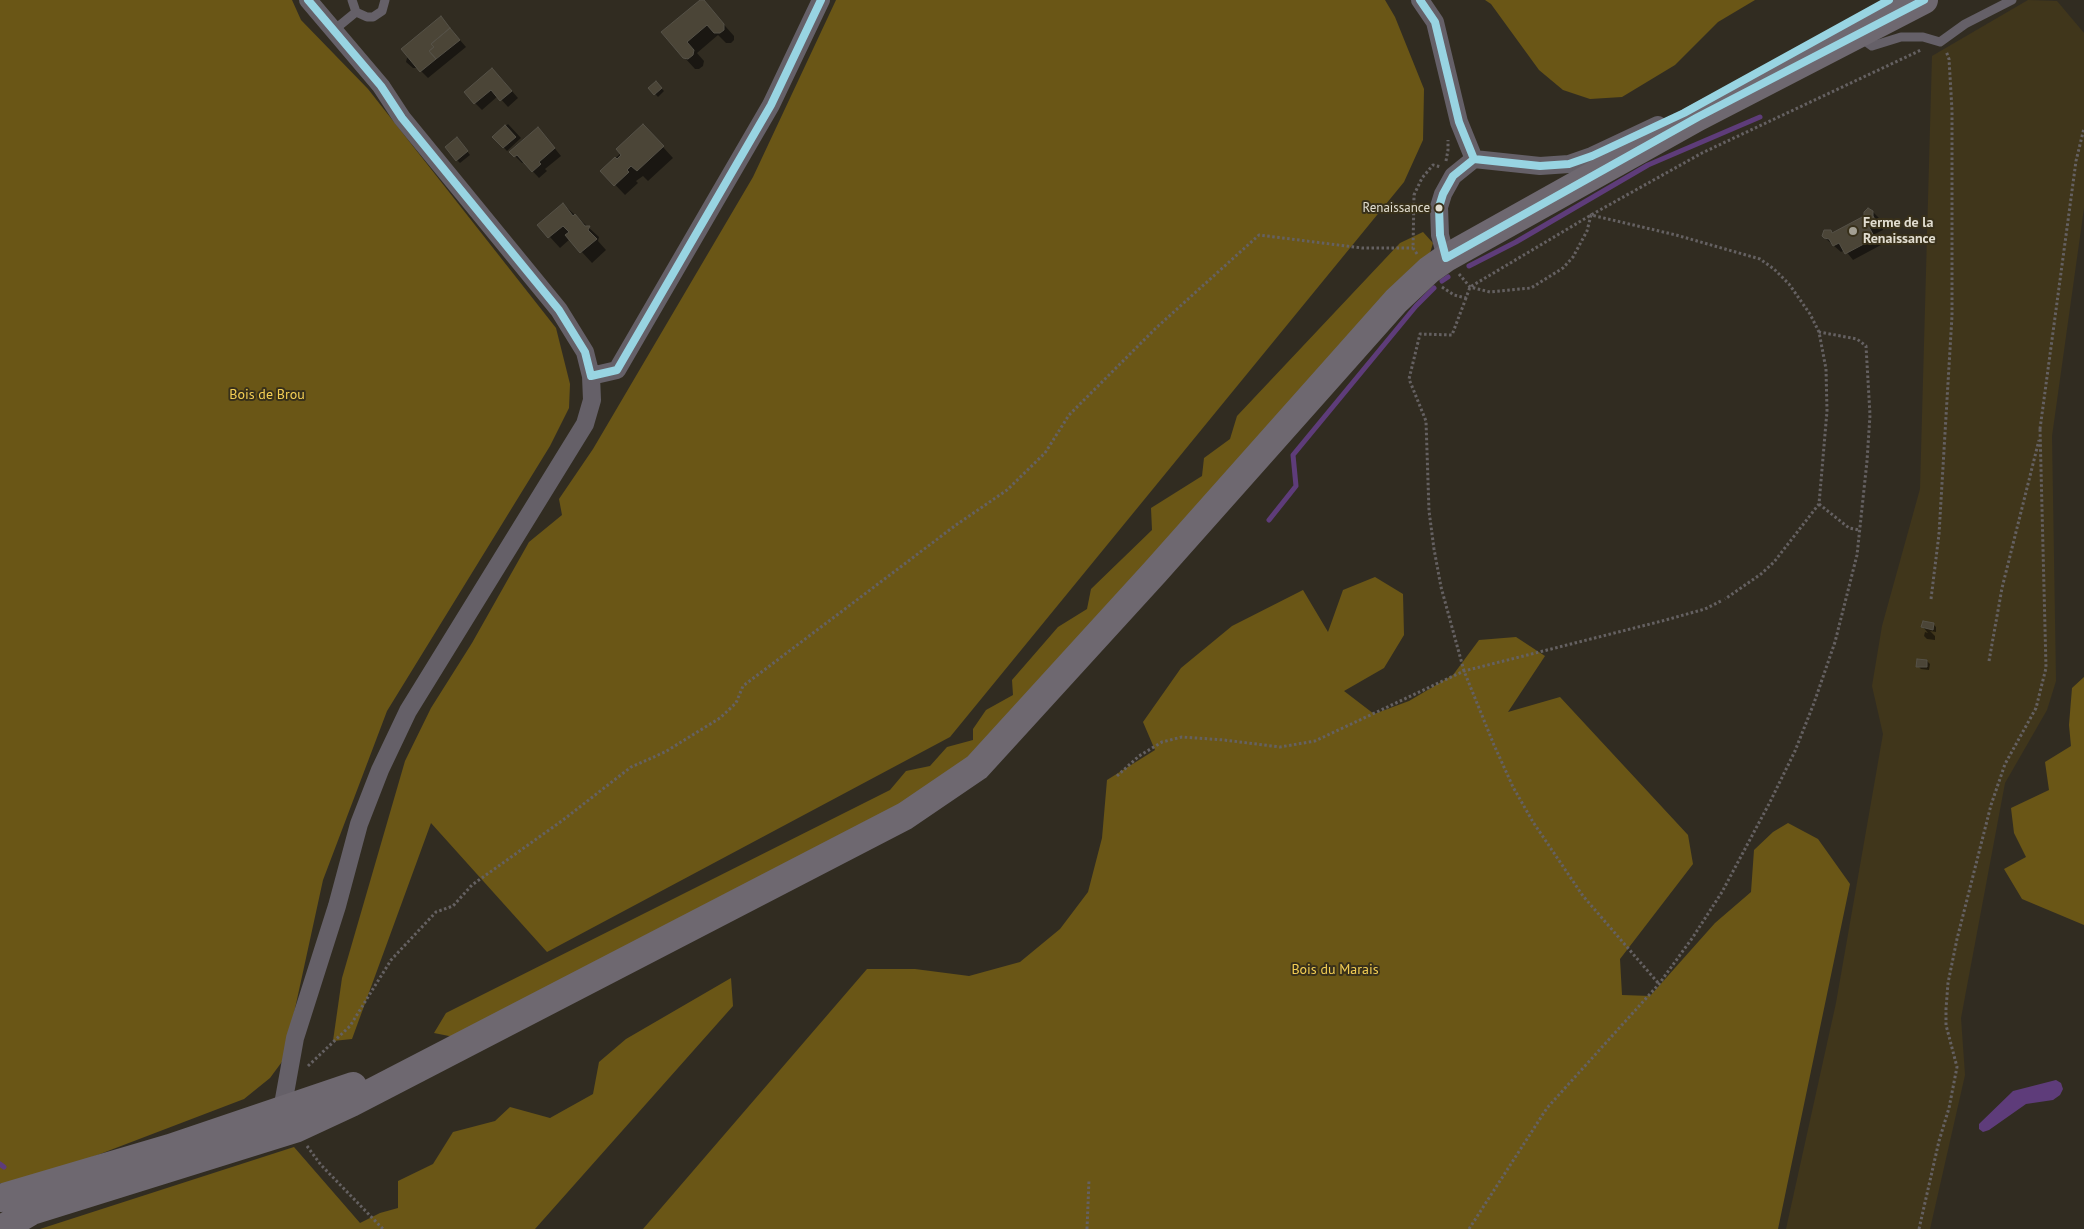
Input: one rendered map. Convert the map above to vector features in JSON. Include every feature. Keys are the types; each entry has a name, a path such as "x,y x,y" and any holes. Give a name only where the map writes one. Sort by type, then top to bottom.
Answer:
{"main road":[{"path":"1446,258 1471,236 1684,113 1889,0"},
{"path":"0,1198 170,1148 344,1088 422,1065 905,816 977,767 1155,572 1396,301 1429,270 1446,258 1698,117 1924,0"},
{"path":"1,1229 32,1211 166,1169 288,1108"}],"street":[{"path":"288,1108 295,1038 337,906 359,824 380,770 408,711 585,424 592,400 591,376 586,352 560,310 402,118 381,86 308,0"},
{"path":"591,376 617,370 771,105 821,0"},
{"path":"1420,0 1435,22 1459,122 1474,159"},
{"path":"1446,258 1440,236 1439,207 1443,194 1453,176 1474,159 1540,166 1570,164 1592,156 1684,113"}],"lane":[{"path":"352,0 356,12 361,16 372,17 382,11 385,0"},
{"path":"1857,35 1872,46 1901,37 1923,37 1940,42 1965,24 2012,0"},
{"path":"334,30 356,12"}],"path":[{"path":"1591,215 1587,231 1573,257 1563,268 1531,288 1490,292 1470,287 1591,215 1702,153 1906,56 1940,42 1949,59 1952,110 1952,316 1939,534 1931,599"},
{"path":"1989,661 2002,588 2037,452 2076,161 2084,128"},
{"path":"1117,776 1139,756 1162,742 1182,738 1224,740 1280,747 1315,741 1464,671 1705,609 1723,600 1761,574 1774,562 1819,504 1828,386 1819,332 1810,314 1789,284 1760,259 1661,231 1591,215"},
{"path":"383,1229 321,1165 288,1108 350,1026 391,960 436,912 453,906 472,885 563,820 632,767 665,752 720,718 736,704 743,686 956,524 1007,490 1045,453 1069,415 1156,328 1259,235 1362,248 1413,248"},
{"path":"1466,298 1452,335 1420,334 1409,379 1426,421 1429,510 1434,549 1441,587 1464,671 1513,787 1533,822 1582,896 1659,984"},
{"path":"1469,1229 1547,1108 1659,984 1722,892 1795,750 1835,642 1856,554 1868,461 1870,414 1866,346 1857,339 1819,332"},
{"path":"1919,1229 1939,1141 1949,1108 1957,1067 1946,1025 1946,1009 1948,983 1957,938 1991,805 2005,764 2036,708 2046,668 2040,429"},
{"path":"1819,504 1849,528 1859,530"},
{"path":"1087,1229 1089,1180"}],"shaded area":[{"path":"2028,0 2057,1 2084,33 2084,208 2052,436 2056,681 2047,710 2005,783 1961,1018 1965,1075 1930,1229 1786,1229 1836,1003 1883,734 1872,686 1882,626 1920,489 1932,56"},
{"path":"2056,1080 2061,1083 2063,1089 2060,1095 2053,1100 2026,1104 1989,1130 1983,1132 1979,1129 1979,1124 2013,1091"}],"green space":[{"name":"Bois de Brou","path":"0,0 292,0 301,20 368,89 556,328 570,384 569,408 550,446 387,711 323,880 284,1059 270,1078 244,1099 11,1188 0,1183"},
{"path":"836,0 1385,0 1395,17 1424,89 1423,140 1404,182 950,737 547,952 431,823 352,1039 333,1041 342,978 405,761 431,708 472,643 529,542 562,515 559,499 593,449 753,177"},
{"path":"1485,0 1755,0 1718,22 1675,65 1622,97 1590,99 1563,90 1539,70 1491,4"},
{"path":"1423,232 1433,243 1428,260 995,735 959,766 905,806 454,1037 434,1033 446,1013 890,790 906,771 930,766 947,747 973,740 973,729 986,710 1013,695 1012,680 1058,627 1087,609 1091,589 1152,530 1151,508 1202,476 1204,458 1230,439 1237,416 1400,243"},
{"name":"Bois du Marais","path":"1375,577 1403,594 1404,635 1384,668 1344,691 1374,714 1409,701 1453,675 1479,640 1516,637 1545,656 1508,712 1560,697 1688,835 1693,864 1620,959 1622,995 1650,996 1715,923 1751,892 1754,850 1773,832 1788,823 1818,839 1850,884 1778,1229 643,1229 867,969 915,969 969,976 1020,962 1060,929 1088,892 1102,838 1107,780 1155,750 1143,722 1181,668 1232,626 1303,590 1328,632 1343,590"},
{"path":"2084,677 2084,925 2022,899 2004,869 2026,857 2014,833 2011,808 2049,790 2045,762 2071,746 2069,725 2072,688"},
{"path":"731,978 733,1006 535,1229 40,1229 294,1147 360,1223 380,1213 398,1208 398,1181 433,1164 453,1132 495,1121 510,1107 550,1118 593,1094 599,1062 626,1039"}],"building":[{"path":"700,0 704,0 724,24 724,30 720,33 714,33 707,25 687,42 694,50 693,55 688,59 683,58 661,32"},
{"path":"441,16 450,28 431,44 434,47 429,51 436,59 420,72 401,49"},
{"path":"450,28 460,40 436,59 429,51 434,47 431,44"},
{"path":"492,68 512,91 500,101 491,90 474,104 464,92"},
{"path":"656,81 662,88 654,95 648,88"},
{"path":"643,124 664,146 637,171 631,166 627,170 629,172 614,186 600,171 615,157 617,159 621,155 616,149"},
{"path":"505,125 516,137 503,148 492,137"},
{"path":"538,127 555,148 539,162 541,164 532,172 517,155 514,157 509,152"},
{"path":"457,137 468,151 456,161 445,147"},
{"path":"563,203 573,216 575,214 585,226 590,226 588,230 597,239 580,253 565,235 569,232 563,226 548,238 537,225"},
{"name":"Ferme de la Renaissance","path":"1868,208 1873,211 1873,216 1877,223 1869,227 1875,238 1845,254 1839,243 1833,246 1829,239 1822,236 1824,230 1831,230 1832,233 1864,216 1864,212"},
{"path":"1923,621 1934,623 1933,630 1921,627"},
{"path":"1917,659 1927,660 1927,667 1916,667"}],"waterway":[{"path":"1469,266 1516,242 1648,165 1760,117"},
{"path":"1442,281 1448,277"},
{"path":"1269,520 1296,486 1293,455 1416,306 1434,288"},
{"path":"0,1164 4,1167"}],"transit line":[{"path":"308,0 381,86 402,118 559,310 585,352 591,376"},
{"path":"591,376 617,370 771,105 821,0"},
{"path":"1420,0 1435,22 1459,122 1474,159"},
{"path":"1889,0 1684,113 1592,156 1569,164 1540,166 1474,159 1453,176 1443,194 1439,207 1440,235 1446,258 1698,117 1924,0"}],"place":[{"name":"Renaissance","path":"1439,208"},
{"name":"Ferme de la Renaissance","path":"1853,231"}]}
